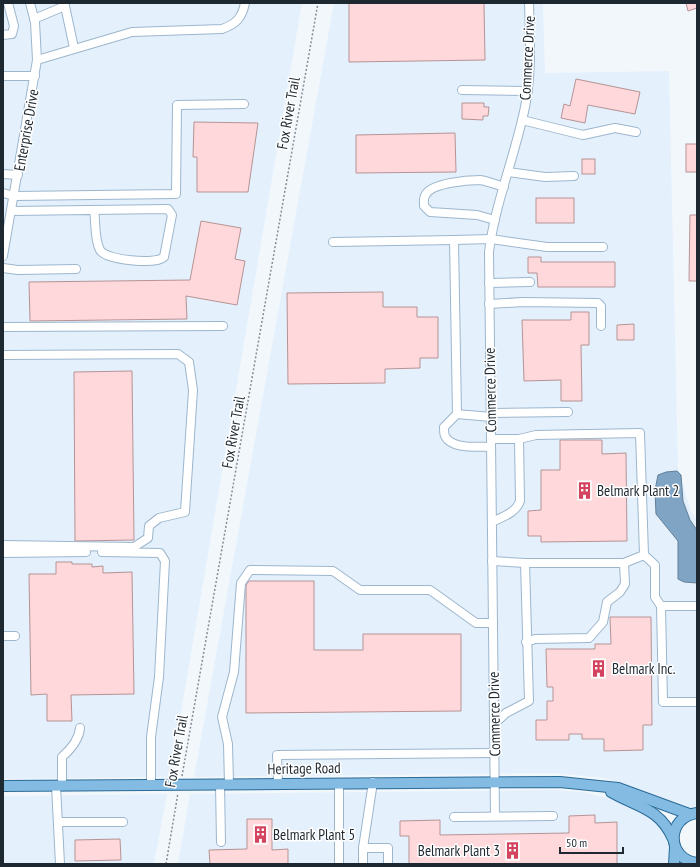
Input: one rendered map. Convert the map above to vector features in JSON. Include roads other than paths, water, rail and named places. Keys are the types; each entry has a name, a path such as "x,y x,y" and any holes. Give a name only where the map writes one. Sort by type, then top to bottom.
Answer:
{"main road":[{"name":"Heritage Road","path":"3,786 494,781 560,782 618,788 632,792 669,808 693,814"},
{"name":"Heritage Road","path":"605,787 650,810 662,820 674,843 685,859 697,863"},
{"path":"674,864 674,843 677,824 693,814"}],"street":[{"name":"Enterprise Drive","path":"3,256 37,60 37,41 30,3"},
{"path":"37,60 132,32 222,29 232,26 239,21 245,3"},
{"name":"Commerce Drive","path":"494,816 489,283 491,239 522,120 528,91 530,64 530,3"},
{"path":"34,19 65,5 74,48"},
{"path":"3,35 12,34 14,26 7,8"},
{"path":"3,76 35,76"},
{"path":"462,90 528,91"},
{"path":"3,193 14,196 176,194 177,105 244,104"},
{"path":"522,120 583,136 615,128 636,132"},
{"path":"508,172 545,177 574,176"},
{"path":"3,174 18,175"},
{"path":"496,220 477,215 430,212 424,206 424,198 426,193 435,186 460,182 481,180 504,187"},
{"path":"11,211 168,209 172,215 164,257 157,262 134,261 113,257 102,253 98,245 94,210"},
{"path":"333,242 491,239 547,247 603,247"},
{"path":"454,240 457,414 444,427 445,436 451,443 460,446 519,439 536,435 640,434 644,555 654,565 655,597 661,606 663,702 697,702"},
{"path":"3,268 18,270 76,268"},
{"path":"489,283 530,282"},
{"path":"489,304 523,302 598,303 601,306 601,326"},
{"path":"3,327 223,326"},
{"path":"3,355 178,354 189,362 193,390 186,512 159,518 149,526 148,538 134,547 3,545"},
{"path":"457,414 491,415 568,412"},
{"path":"492,522 513,511 518,507 520,501 519,439"},
{"path":"3,553 89,552 160,554 165,561 163,632 151,737 151,785"},
{"path":"492,561 525,563 624,563 644,555"},
{"path":"494,724 506,713 529,701 526,642 525,563"},
{"path":"526,642 536,639 589,638 604,622 608,602 620,592 625,584 624,563"},
{"path":"221,842 228,744 222,717 234,672 241,583 250,570 334,572 360,590 430,590 476,623 493,623"},
{"path":"661,606 697,606"},
{"path":"3,636 15,636"},
{"path":"60,864 58,822 59,786 62,757 70,750 79,736 80,728"},
{"path":"278,783 277,755 494,753"},
{"path":"364,864 363,848 373,782"},
{"path":"339,783 339,864"},
{"path":"454,817 552,816"},
{"path":"58,822 123,822"},
{"path":"363,848 388,848 388,864"}],"water":[{"path":"677,471 681,475 683,501 690,520 697,530 697,583 684,582 678,579 678,541 656,514 655,490 658,475 666,472"}],"place":[{"name":"Belmark Plant 2","path":"584,490"},
{"name":"Belmark Inc.","path":"599,668"},
{"name":"Belmark Plant 5","path":"260,834"},
{"name":"Belmark Plant 3","path":"513,850"}]}
